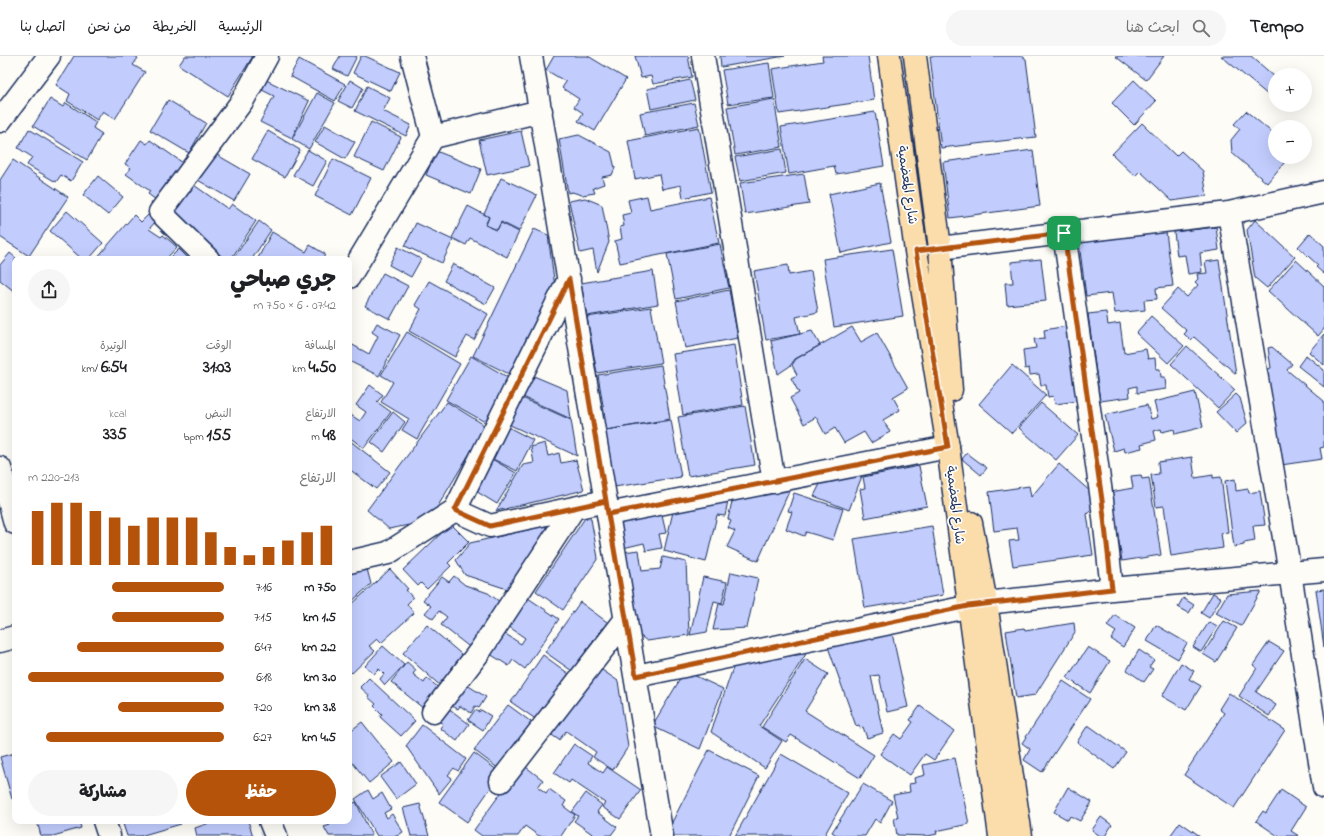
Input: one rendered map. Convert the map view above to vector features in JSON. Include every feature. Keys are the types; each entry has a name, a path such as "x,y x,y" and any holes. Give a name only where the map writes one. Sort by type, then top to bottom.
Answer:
{"main road":[{"name":"شارع المعضمية","path":"889,56 916,251 948,447 1020,836"},
{"name":"شارع المعضمية","path":"914,56 940,248 954,427 977,605 1000,836"},
{"path":"916,251 940,248"}],"street":[{"path":"0,121 50,56"},
{"path":"205,256 160,212 243,100 267,56"},
{"path":"352,272 433,137 412,56"},
{"path":"531,56 636,676 660,836"},
{"path":"703,56 774,482"},
{"path":"433,137 541,111"},
{"path":"940,248 1229,212 1324,192"},
{"path":"1229,212 1290,573 1324,788"},
{"path":"1064,233 1102,500 1112,589"},
{"path":"352,561 388,553 455,510 569,279"},
{"path":"455,510 490,526 574,508 607,507 774,482 948,447"},
{"path":"0,468 11,516"},
{"path":"433,712 480,651 574,508"},
{"path":"636,676 977,605 1112,589 1324,570"},
{"path":"501,781 626,619"},
{"path":"0,641 12,638"},
{"path":"105,824 109,836"},
{"path":"271,824 276,836"}],"building":[{"path":"74,56 135,56 138,58 133,65 145,72 115,119 103,111 97,120 67,101 70,94 56,85"},
{"path":"185,56 253,56 228,96 179,65"},
{"path":"340,56 357,56 347,76 333,69"},
{"path":"361,56 365,56 400,72 391,91 353,73"},
{"path":"554,56 588,56 626,79 595,131 578,121 583,113 574,107 579,99 562,88 566,82 546,70"},
{"path":"635,56 688,56 692,77 653,84 651,76 641,78"},
{"path":"720,56 785,56 721,67"},
{"path":"822,56 868,56 874,100 779,114 772,69 823,61"},
{"path":"930,56 1022,56 1026,59 1036,137 941,148"},
{"path":"1115,56 1164,56 1146,80"},
{"path":"1221,56 1251,56 1268,71 1268,95"},
{"path":"299,59 345,84 335,101 290,76"},
{"path":"769,63 774,98 728,104 722,70"},
{"path":"260,77 309,101 292,138 260,122 274,96 256,87"},
{"path":"350,80 363,88 352,108 338,101"},
{"path":"690,80 695,100 651,109 647,89"},
{"path":"1134,80 1156,101 1134,125 1112,103"},
{"path":"367,86 390,98 383,111 411,125 406,136 355,111"},
{"path":"317,93 335,103 309,149 292,139"},
{"path":"50,99 63,107 66,103 96,122 93,128 102,134 87,160 33,126"},
{"path":"774,99 782,147 735,155 727,107"},
{"path":"168,100 206,123 189,153 150,130"},
{"path":"694,103 699,125 645,136 640,113"},
{"path":"1246,111 1268,129 1268,164 1283,164 1267,183 1232,153 1231,140 1240,129 1234,124"},
{"path":"875,112 884,166 836,174 834,166 789,174 781,127"},
{"path":"371,122 401,137 384,171 354,157"},
{"path":"1142,123 1176,156 1181,151 1203,171 1207,196 1172,201 1140,171 1135,176 1112,154"},
{"path":"325,125 355,142 345,159 315,142"},
{"path":"699,127 711,192 683,198 681,185 662,189 659,174 635,179 628,141"},
{"path":"29,129 83,162 71,181 61,175 56,182 27,165 32,157 18,148"},
{"path":"268,131 300,150 285,177 252,159"},
{"path":"521,131 529,166 487,175 479,140"},
{"path":"579,135 611,152 615,168 612,175 602,177 604,184 593,188 595,193 582,195 572,192 568,193 559,139"},
{"path":"141,140 147,144 150,140 186,165 160,203 148,194 150,191 126,174 131,168 125,164"},
{"path":"782,149 786,173 740,181 735,157"},
{"path":"308,150 327,161 313,186 293,175"},
{"path":"1033,150 1040,206 950,218 943,162"},
{"path":"436,151 481,169 471,194 426,175"},
{"path":"212,152 250,174 234,201 196,179"},
{"path":"333,159 371,178 352,215 315,196"},
{"path":"13,160 68,197 29,256 0,237 0,180"},
{"path":"804,174 809,204 745,214 740,183"},
{"path":"98,176 123,197 108,215 83,195"},
{"path":"501,178 537,195 519,231 501,222 497,230 486,225 489,217 484,214"},
{"path":"191,183 228,209 232,204 256,221 233,256 222,256 189,234 170,214"},
{"path":"880,183 891,242 841,253 829,194"},
{"path":"647,196 650,209 709,197 719,243 620,263 615,241 622,239 620,227 624,226 622,215 631,213 628,200"},
{"path":"585,198 602,205 609,242 597,272 593,250 580,253 569,201"},
{"path":"468,206 489,217 485,225 497,230 501,223 519,232 507,257 470,238 466,245 452,238"},
{"path":"67,211 103,243 92,256 79,256 50,231"},
{"path":"149,214 156,221 149,229 161,237 163,235 177,247 169,256 99,256 134,215 141,222"},
{"path":"1255,220 1295,257 1267,288 1255,278 1247,230"},
{"path":"259,221 271,230 254,256 235,256"},
{"path":"416,223 453,240 442,263 405,246"},
{"path":"1216,227 1219,250 1200,253 1202,272 1188,274 1185,255 1177,256 1174,232"},
{"path":"534,229 548,235 555,287 513,376 473,356"},
{"path":"272,232 306,252 310,245 325,254 324,256 259,256"},
{"path":"1166,232 1173,286 1156,288 1157,299 1144,300 1145,310 1115,313 1112,293 1086,296 1079,243"},
{"path":"1310,233 1324,246 1324,274 1316,267 1318,265 1298,247"},
{"path":"720,244 729,288 676,299 667,254"},
{"path":"398,247 421,259 411,277 389,265"},
{"path":"179,249 186,256 172,256"},
{"path":"892,249 903,316 834,327 823,259"},
{"path":"10,253 14,256 12,256 12,290 0,280 0,265"},
{"path":"1041,259 1046,301 1007,305 1005,283 1013,283 1011,262"},
{"path":"1219,260 1236,374 1194,337 1191,340 1184,334 1187,331 1161,308 1178,289 1187,297 1198,285 1195,282 1198,279 1197,274 1207,273 1205,262"},
{"path":"1296,260 1324,286 1324,329 1318,336 1268,291"},
{"path":"453,264 495,288 486,304 444,281"},
{"path":"788,265 789,275 811,271 818,312 796,317 800,334 766,340 754,271"},
{"path":"653,271 658,304 587,316 581,283"},
{"path":"383,273 408,286 390,319 365,306"},
{"path":"429,281 488,314 474,340 467,336 455,357 409,331 421,309 415,305"},
{"path":"729,290 738,338 685,348 676,301"},
{"path":"651,307 661,363 597,373 587,317"},
{"path":"1106,312 1108,325 1120,323 1124,353 1146,349 1148,359 1155,358 1156,369 1160,369 1161,377 1165,377 1166,389 1137,393 1137,386 1129,388 1130,397 1100,401 1088,314"},
{"path":"1151,316 1184,346 1168,363 1136,333"},
{"path":"377,323 400,335 379,376 352,362 352,345 369,354 378,336 372,332"},
{"path":"1067,326 1078,401 1055,404 1053,396 1048,397 1046,385 1041,385 1039,374 1030,375 1029,368 1025,369 1023,350 1036,348 1034,339 1045,338 1044,330"},
{"path":"852,327 861,342 877,333 908,388 893,397 900,410 883,420 890,432 871,443 864,432 844,443 835,428 825,434 816,417 804,424 790,398 799,393 791,378 797,375 792,365 796,359"},
{"path":"812,331 820,345 795,359 790,366 778,374 771,341"},
{"path":"407,332 460,364 417,439 402,430 409,419 381,402 393,382 381,375"},
{"path":"1324,334 1324,365 1309,352"},
{"path":"734,345 743,405 683,415 673,354"},
{"path":"1187,346 1235,390 1218,408 1171,364"},
{"path":"1272,347 1292,364 1287,370 1324,401 1324,447 1320,448 1322,459 1281,465 1267,369 1271,368 1268,348"},
{"path":"1306,355 1324,370 1324,387 1298,366"},
{"path":"471,356 509,378 485,422 446,400"},
{"path":"661,365 670,419 607,430 598,375"},
{"path":"1012,365 1046,395 1012,433 979,404"},
{"path":"529,374 567,390 571,419 521,396"},
{"path":"370,385 383,395 377,402 391,412 364,448 352,439 352,416 360,421 366,412 356,405"},
{"path":"1195,392 1203,427 1175,434 1174,429 1162,432 1161,429 1154,431 1156,440 1141,444 1142,448 1125,452 1124,448 1114,451 1105,415 1147,405 1151,419 1158,417 1154,402"},
{"path":"1236,394 1240,398 1247,423 1236,433 1216,412"},
{"path":"520,397 571,420 577,456 508,424"},
{"path":"447,402 486,426 429,521 389,529 367,510"},
{"path":"1041,403 1078,435 1056,460 1019,428"},
{"path":"745,406 755,465 688,476 678,417"},
{"path":"393,412 405,422 384,452 371,442"},
{"path":"671,420 681,477 614,487 605,430"},
{"path":"508,427 533,440 517,471 491,458"},
{"path":"352,442 390,472 376,489 352,471"},
{"path":"545,443 548,456 559,453 561,463 576,460 584,490 496,511 523,465 534,463 531,447"},
{"path":"967,453 987,468 981,475 962,459"},
{"path":"1192,457 1195,478 1213,475 1213,478 1221,477 1228,532 1221,533 1223,548 1171,556 1164,506 1156,507 1151,475 1159,474 1158,462"},
{"path":"492,459 516,473 497,504 474,490"},
{"path":"1059,464 1100,500 1087,514 1093,555 1013,566 1009,541 1019,540 1017,528 994,531 989,492 1029,486 1031,497"},
{"path":"919,466 927,506 865,518 860,489 865,488 863,477"},
{"path":"1141,475 1142,479 1149,478 1161,555 1122,561 1111,492 1133,488 1131,476"},
{"path":"862,476 849,510 814,496 822,480"},
{"path":"1235,479 1236,491 1248,489 1249,493 1260,491 1265,525 1253,526 1255,541 1234,547 1225,481"},
{"path":"791,487 758,561 727,547 735,531 728,528 731,521 728,519 733,497"},
{"path":"794,493 843,509 833,540 806,532 804,536 786,529 792,512 788,511"},
{"path":"729,495 725,516 717,515 706,562 664,551 675,503"},
{"path":"660,507 666,533 659,534 662,548 646,551 644,543 623,548 616,517"},
{"path":"585,518 591,519 598,558 563,610 536,591"},
{"path":"451,524 469,542 448,563 451,566 427,589 421,583 418,586 403,570"},
{"path":"545,526 550,543 513,591 465,575 456,560 470,543"},
{"path":"932,526 943,595 865,608 854,539"},
{"path":"639,550 642,571 660,569 663,557 686,562 689,635 647,641 634,631 623,552"},
{"path":"367,569 371,584 352,601 352,572"},
{"path":"390,569 408,589 406,590 413,598 407,604 414,613 381,643 377,639 369,646 375,651 352,673 352,604"},
{"path":"731,572 758,578 747,628 713,630 719,603 724,604"},
{"path":"454,576 465,585 488,593 504,605 472,649 441,625 447,617 439,611 433,619 425,613 431,606 423,600 442,577 449,582"},
{"path":"703,577 727,582 722,603 714,601 707,632 690,635"},
{"path":"1324,589 1324,647 1316,590"},
{"path":"1261,591 1241,626 1216,613 1227,594"},
{"path":"1213,593 1221,598 1209,618 1201,613"},
{"path":"528,598 559,619 525,669 513,660 509,666 490,654 504,633 521,644 525,638 508,626"},
{"path":"1183,598 1194,605 1189,613 1178,607"},
{"path":"580,602 607,622 572,671 545,652"},
{"path":"1115,615 1135,628 1123,647 1111,639 1116,632 1107,626"},
{"path":"1224,621 1237,628 1216,662 1203,654"},
{"path":"1209,622 1217,627 1201,652 1193,647"},
{"path":"1074,623 1075,632 1035,695 1016,698 1006,631 1024,628 1025,631"},
{"path":"427,625 467,659 443,688 403,653"},
{"path":"1156,625 1187,643 1178,659 1147,641"},
{"path":"892,633 908,707 887,712 879,675 871,676 883,733 867,738 863,727 860,728 859,725 856,726 828,647"},
{"path":"1269,642 1284,651 1256,692 1276,705 1269,716 1239,696 1257,668 1253,665"},
{"path":"383,646 404,665 385,685 380,679 384,674 379,669 374,674 365,666"},
{"path":"1088,647 1110,661 1090,693 1067,678"},
{"path":"1139,650 1154,660 1149,667 1153,669 1144,682 1127,670"},
{"path":"806,654 759,726 782,741 765,768 711,732 735,662"},
{"path":"543,655 569,674 537,720 511,702"},
{"path":"805,659 828,674 805,711 874,755 860,778 791,735 786,742 762,727"},
{"path":"407,662 416,670 413,674 424,683 427,678 440,689 424,709 391,682"},
{"path":"592,663 618,681 628,747 613,770 593,757 596,752 566,731 559,740 546,731"},
{"path":"1181,663 1194,671 1189,679 1201,686 1186,710 1162,696"},
{"path":"685,671 723,689 700,749 652,726"},
{"path":"369,678 415,721 401,736 380,717 382,714 374,706 376,704 360,687"},
{"path":"1063,681 1090,699 1042,772 1024,760 1030,749 1022,743"},
{"path":"467,685 486,697 479,708 475,706 471,713 460,706 458,709 450,705"},
{"path":"1229,693 1285,730 1234,808 1184,775 1224,713 1219,709"},
{"path":"443,704 469,724 457,741 440,728 443,724 433,717"},
{"path":"508,705 534,724 499,769 474,750"},
{"path":"920,706 954,731 934,760 925,754 910,775 880,754 894,734 901,739 913,722 910,720"},
{"path":"475,710 479,712 481,710 491,716 483,730 468,720"},
{"path":"362,722 394,762 369,783 352,762 352,730"},
{"path":"422,725 466,759 458,771 454,768 448,775 452,778 439,794 406,746"},
{"path":"1088,725 1126,752 1114,769 1077,742"},
{"path":"574,744 592,756 588,763 603,773 607,767 641,790 620,819 602,807 605,803 571,780 569,783 554,773"},
{"path":"709,750 759,776 729,836 669,836 668,830"},
{"path":"474,753 501,773 467,822 439,802"},
{"path":"12,754 12,799 0,757"},
{"path":"781,754 848,793 824,836 735,836"},
{"path":"955,758 969,824 936,831 937,834 928,836 897,835 894,818 898,817 893,795 910,792 909,784 915,783 914,778 925,775 923,765"},
{"path":"401,762 416,784 396,799 380,777"},
{"path":"522,764 543,780 538,787 546,793 549,789 566,801 563,806 575,815 561,836 539,836 525,826 518,836 482,836 474,830"},
{"path":"863,784 892,801 880,823 875,819 865,836 838,836 832,832"},
{"path":"1068,787 1092,802 1080,821 1070,816 1068,820 1054,812"},
{"path":"368,790 373,799 382,793 391,809 384,813 387,818 392,814 403,832 397,836 377,836 355,799"},
{"path":"1281,790 1306,807 1291,831 1299,836 1278,836 1256,821 1263,811 1266,813"},
{"path":"586,793 602,805 597,812 617,827 611,835 595,836 574,821 578,816 572,812"},
{"path":"356,802 372,836 329,836 324,827 330,824 352,824 352,804"},
{"path":"420,804 429,836 411,836 403,808"},
{"path":"1101,817 1112,825 1105,836 1100,836 1092,830"},
{"path":"1180,822 1200,836 1170,836"},
{"path":"38,824 80,824 81,828 53,836 41,836"},
{"path":"123,824 181,824 140,836 127,836"},
{"path":"206,824 249,824 253,836 197,836 195,828"}],"route":[{"path":"1064,233 916,251 948,447 608,514 606,501 490,526 455,510 485,452 569,279 606,501 608,514 636,676 968,606 1112,589 1102,500 1064,233"}]}
